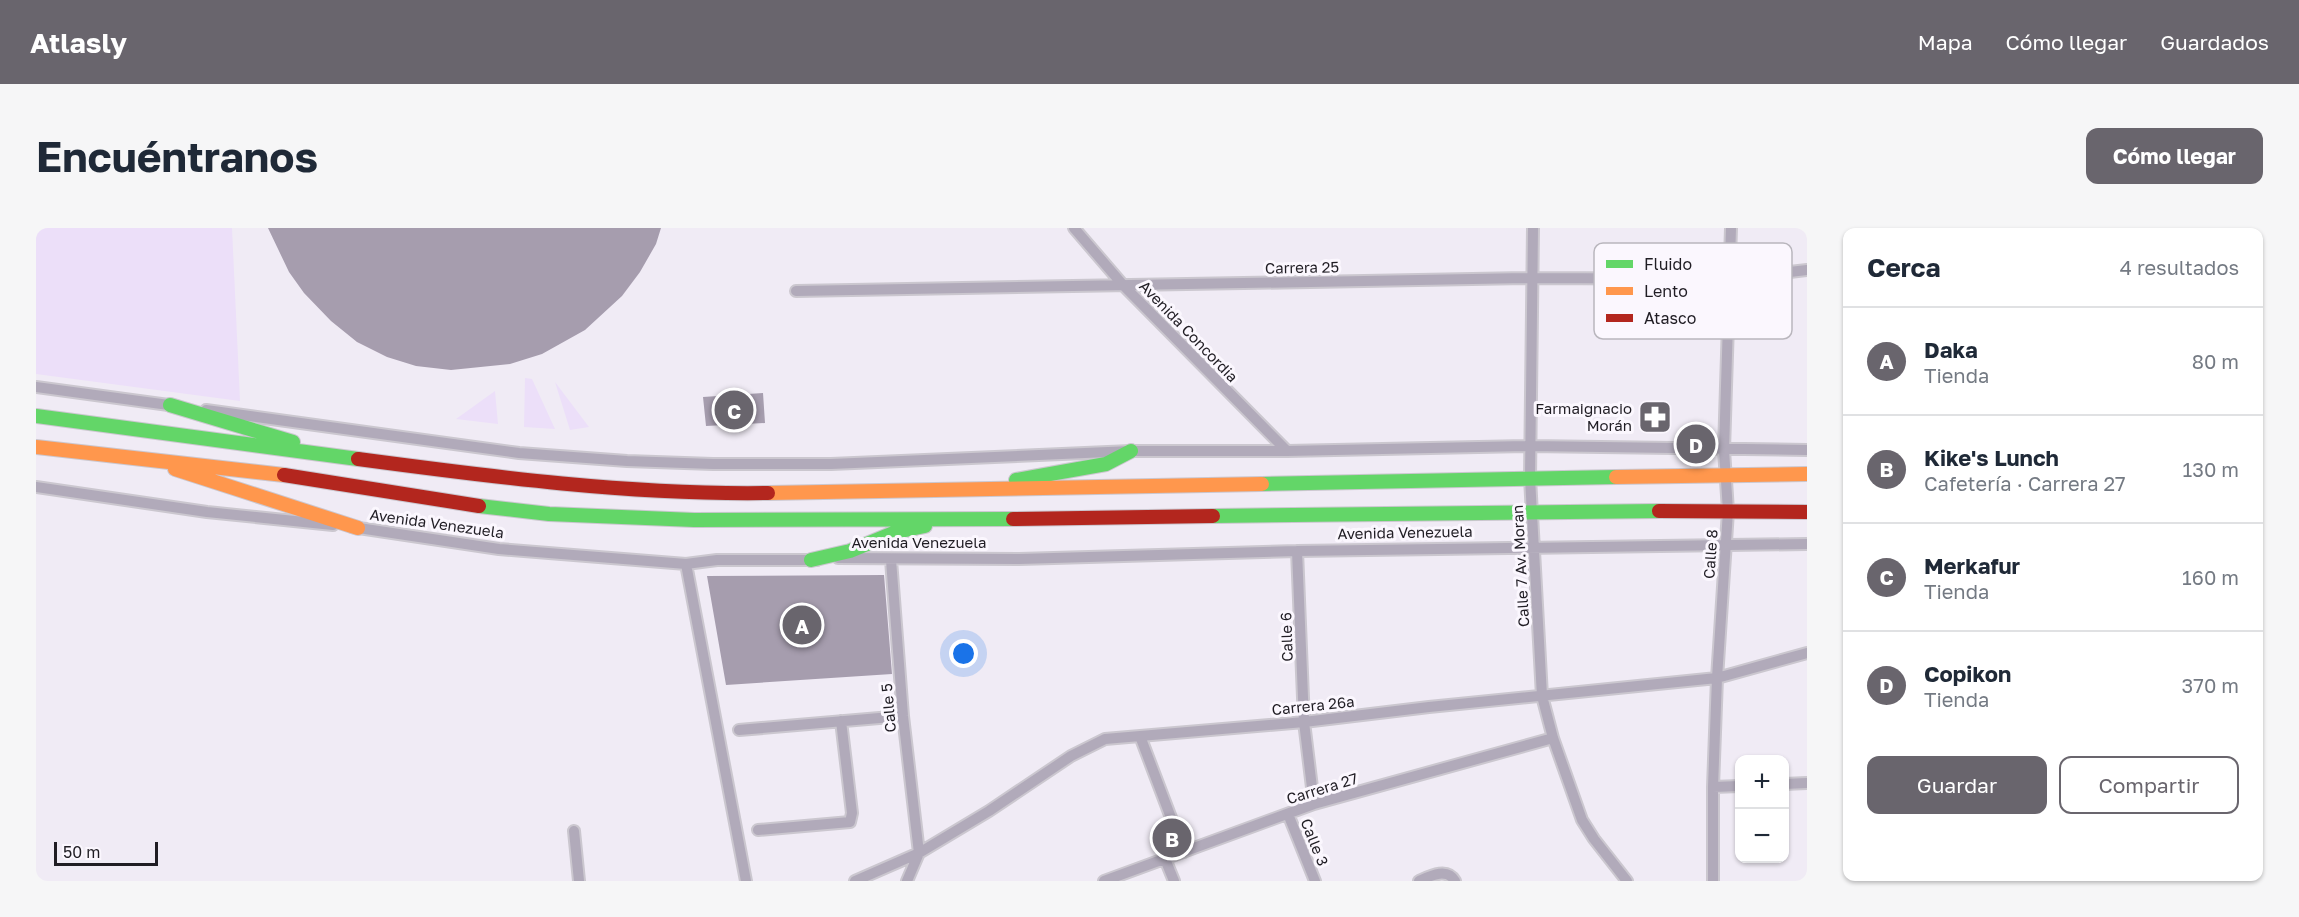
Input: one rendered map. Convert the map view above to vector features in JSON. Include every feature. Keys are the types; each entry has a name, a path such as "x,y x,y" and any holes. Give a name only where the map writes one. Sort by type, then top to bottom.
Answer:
{"street":[{"name":"Avenida Concordia","path":"1074,228 1124,285 1287,451"},
{"name":"Calle 7 Av. Moran","path":"1533,228 1530,478 1542,696 1552,738 1582,820 1627,881"},
{"name":"Calle 8","path":"1730,243 1731,228"},
{"name":"Carrera 25","path":"1792,272 1807,270"},
{"name":"Carrera 25","path":"796,291 1594,278"},
{"name":"Calle 8","path":"1713,881 1713,787 1717,678 1728,511 1724,450 1727,339"},
{"path":"36,387 499,451 627,461 736,465 831,464 1131,451 1287,451 1530,446 1807,450"},
{"path":"170,405 333,454"},
{"path":"36,416 333,454 445,471 644,489 746,494 1807,474"},
{"name":"Avenida Venezuela","path":"36,447 141,457 330,482 440,502 543,513 739,520 1533,510 1807,512"},
{"path":"981,489 1010,481 1106,464 1131,451"},
{"path":"141,457 358,528"},
{"name":"Avenida Venezuela","path":"36,487 207,512 358,528 499,549 686,564 717,560 1019,559 1534,546 1807,544"},
{"path":"811,560 850,551 896,532 957,519"},
{"name":"Calle 6","path":"1297,551 1304,722 1314,804"},
{"name":"Calle 5","path":"891,560 903,716 919,853"},
{"path":"686,564 746,881"},
{"name":"Carrera 26a","path":"855,881 919,853 989,811 1071,756 1105,740 1304,722 1429,706 1717,678 1807,653"},
{"path":"739,730 903,716"},
{"path":"758,830 850,822 852,813 841,721"},
{"path":"1140,736 1184,852"},
{"name":"Carrera 27","path":"1104,881 1314,804 1552,738"},
{"path":"1789,784 1807,783"},
{"path":"1713,787 1735,786"},
{"name":"Calle 3","path":"1288,814 1315,881"},
{"path":"574,831 579,881"},
{"path":"907,881 919,853"},
{"path":"1165,859 1174,881"},
{"path":"1419,881 1435,874 1446,873 1455,881"}],"shaded area":[{"path":"36,228 232,228 240,401 36,374"},
{"path":"525,378 532,379 555,429 524,427"},
{"path":"555,382 589,427 570,430"},
{"path":"495,391 498,424 456,419"}],"building":[{"path":"268,228 661,228 656,244 640,272 622,296 585,330 542,354 510,364 451,370 416,366 387,357 357,342 331,321 304,293 289,272"},
{"path":"763,393 765,423 706,426 703,397"},
{"path":"884,575 892,674 726,685 707,576"}],"traffic: fast":[{"path":"170,405 293,442"},
{"path":"36,416 358,459"},
{"path":"1016,480 1106,464 1131,451"},
{"path":"1262,484 1616,477"},
{"path":"479,506 549,514 694,520 1013,519"},
{"path":"1213,516 1659,511"},
{"path":"811,560 850,551 896,532 925,526"}],"traffic: slow":[{"path":"36,447 284,475"},
{"path":"175,469 358,528"},
{"path":"1616,477 1807,474"},
{"path":"768,493 1262,484"}],"traffic: jam":[{"path":"358,459 562,484 665,491 768,493"},
{"path":"284,475 479,506"},
{"path":"1659,511 1807,512"},
{"path":"1013,519 1213,516"}],"place":[{"name":"Merkafur","path":"734,410"},
{"name":"Farmaignacio Morán","path":"1655,417"},
{"name":"Copikon","path":"1696,444"},
{"name":"Daka","path":"802,625"},
{"name":"Kike's Lunch","path":"1172,838"}]}
